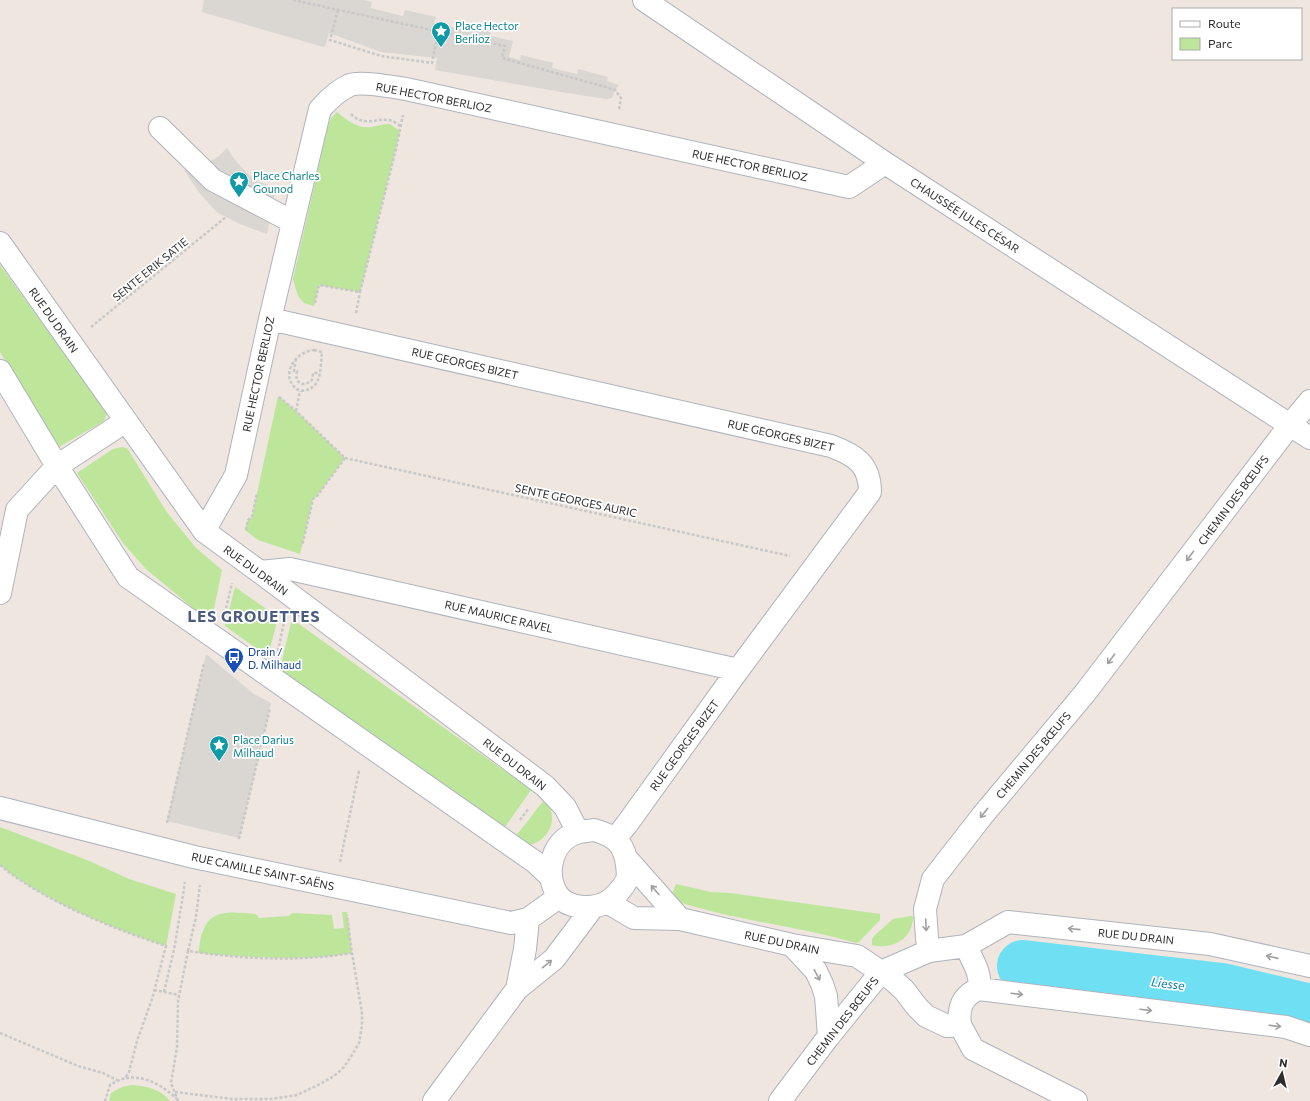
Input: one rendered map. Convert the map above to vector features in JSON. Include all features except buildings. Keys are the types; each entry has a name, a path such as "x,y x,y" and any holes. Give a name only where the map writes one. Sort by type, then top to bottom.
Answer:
{"street":[{"name":"CHAUSSÉE JULES CÉSAR","path":"644,0 885,163 1310,438"},
{"name":"RUE HECTOR BERLIOZ","path":"204,531 236,476 270,319 320,109 328,100 351,84 373,84 406,89 849,187 885,163"},
{"path":"160,128 214,180 293,222"},
{"name":"RUE DU DRAIN","path":"0,243 204,531 545,786 565,807 578,832"},
{"name":"RUE GEORGES BIZET","path":"270,319 831,446 855,457 868,473 870,492 615,839"},
{"path":"0,371 57,466 128,577 534,862 551,877"},
{"name":"CHEMIN DES BŒUFS","path":"780,1101 829,1036 881,972 929,951 925,909 933,879 982,816 1085,693 1310,401"},
{"path":"0,530 57,466 126,422"},
{"path":"0,593 17,510"},
{"name":"RUE MAURICE RAVEL","path":"260,572 290,569 296,570 738,670"},
{"name":"RUE CAMILLE SAINT-SAËNS","path":"0,808 170,851 335,886 511,923 528,919"},
{"path":"434,1101 517,989 554,959 600,905 618,893 627,879 628,869 623,848 615,839 605,833 594,830 578,832 559,845 553,857 550,867 554,888 559,898 568,904 579,907 600,905"},
{"path":"626,858 680,919"},
{"path":"517,989 525,949 528,919 559,898"},
{"name":"RUE DU DRAIN","path":"600,905 634,918 680,919 792,945 857,956 893,980 912,998 917,1007 926,1016 947,1026 960,1026"},
{"name":"RUE DU DRAIN","path":"966,946 1008,922 1210,944 1310,966"},
{"path":"792,945 816,971 822,984 826,996 829,1036"},
{"path":"929,951 966,946 980,980 979,989"},
{"path":"1076,1101 973,1049 960,1026 959,1014 962,1003 973,991 979,989 1286,1027 1310,1034"}],"path":[{"path":"293,0 504,46 502,58 615,90 621,98 618,116 603,112 599,131"},
{"path":"338,10 330,40 381,56 432,63 438,32"},
{"path":"350,112 359,120 369,122 380,119 388,119 395,121 401,128 355,317"},
{"name":"SENTE ERIK SATIE","path":"90,328 226,217"},
{"path":"314,306 319,285 360,292"},
{"path":"309,351 322,352 318,379 315,387 305,391 300,391 292,385 289,378 291,366 296,359 309,351"},
{"path":"296,359 294,371 297,371 296,377 298,382 302,384 309,383 312,380 313,373 319,373"},
{"path":"296,411 300,391"},
{"path":"276,403 278,396 296,411 345,458 317,496 313,498 296,570"},
{"name":"SENTE GEORGES AURIC","path":"345,458 796,557"},
{"path":"170,851 175,830 166,829 167,821 206,654 213,660 238,556 248,520 252,517 258,489"},
{"path":"226,863 230,841 238,844 272,698 267,695 272,678"},
{"path":"335,886 365,743"},
{"path":"504,841 545,786"},
{"path":"0,865 18,878 57,901 131,933 166,946 129,1072 125,1078"},
{"path":"164,992 175,945 186,880"},
{"path":"178,1101 172,1083 177,1047 178,1001 196,917 200,883"},
{"path":"175,1092 232,1099 271,1099 297,1095 334,1076 344,1067 359,1042 362,1026 362,1013 347,912"},
{"path":"188,951 254,958 309,958 352,953"},
{"path":"154,990 179,995"},
{"path":"0,1032 78,1066 103,1073 117,1081"},
{"path":"105,1101 110,1085 125,1078 136,1078 152,1082 164,1088 178,1101"}],"green space":[{"path":"337,112 352,123 361,127 390,124 400,131 360,292 319,285 314,306 304,303 298,296 293,279 328,126 331,118"},
{"path":"0,265 107,413 104,421 59,447 0,352"},
{"path":"278,396 296,411 345,458 317,496 313,499 300,554 258,540 245,530 248,520 252,517"},
{"path":"122,447 127,448 166,511 196,548 222,570 211,623 146,569 123,543 77,473 113,449"},
{"path":"235,587 278,617 268,657 225,626"},
{"path":"292,619 531,790 500,834 279,672"},
{"path":"544,800 552,813 552,820 547,834 542,839 528,845 522,845 512,841"},
{"path":"0,827 87,860 129,879 176,894 166,946 89,917 52,899 13,875 0,865"},
{"path":"676,884 711,892 730,893 880,914 880,920 859,942 856,943 682,903 676,900 673,892"},
{"path":"342,912 347,912 352,953 333,956 275,958 198,953 201,936 207,923 212,918 225,913 256,914 259,918 289,916 292,913 332,915 334,929 344,928"},
{"path":"911,916 914,917 911,929 902,940 888,946 872,945 872,939 875,935 893,919"},
{"path":"132,1085 143,1086 158,1091 170,1101 109,1101 111,1093 122,1087"}],"shaded area":[{"name":"Place Hector Berlioz","path":"204,0 363,0 372,2 371,8 403,16 405,10 436,17 434,23 460,29 462,24 491,30 490,36 513,41 509,57 520,60 521,55 553,63 552,68 577,74 578,69 608,77 607,81 619,85 612,98 606,99 435,70 437,58 381,52 329,33 325,47 202,12"},
{"name":"Place Charles Gounod","path":"227,148 235,160 249,175 257,181 276,188 267,234 240,224 218,213 198,191 184,170 206,163 218,157"},
{"name":"Place Darius Milhaud","path":"206,654 254,694 271,703 239,838 167,821"}],"waterway":[{"name":"Liesse","path":"1023,966 1222,989 1310,1010"}],"place":[{"name":"Place Hector Berlioz","path":"441,48"},
{"name":"Place Charles Gounod","path":"239,198"},
{"name":"Drain / D. Milhaud","path":"234,674"},
{"name":"Place Darius Milhaud","path":"219,762"}],"district":[{"name":"LES GROUETTES","path":"254,616"}]}
